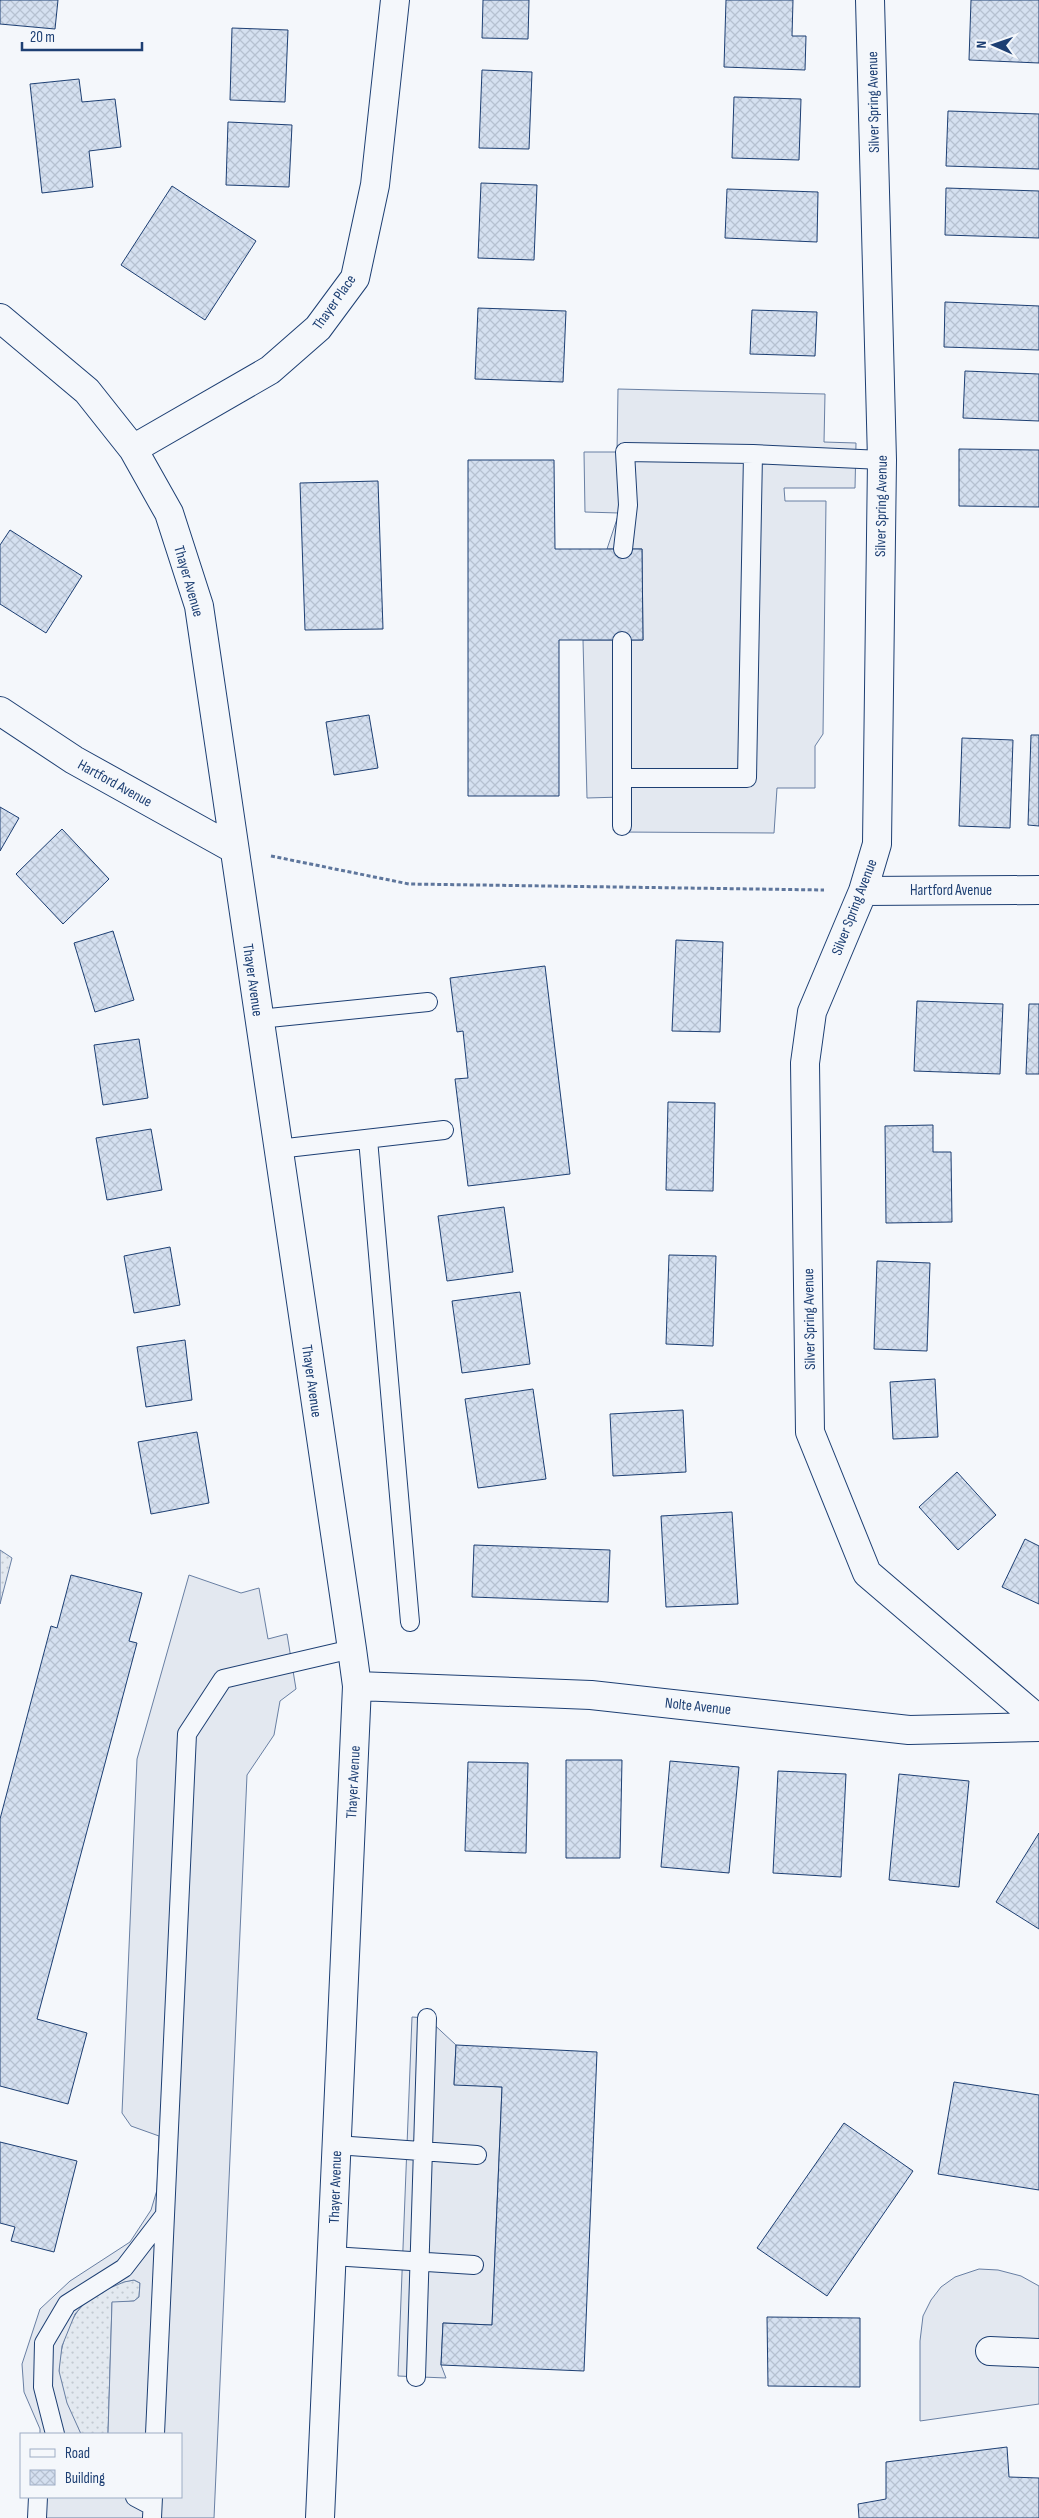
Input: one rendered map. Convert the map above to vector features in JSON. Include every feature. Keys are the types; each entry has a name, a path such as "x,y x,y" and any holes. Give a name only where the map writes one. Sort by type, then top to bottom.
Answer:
{"street":[{"name":"Thayer Place","path":"133,449 270,370 318,328 355,278 375,185 395,0"},
{"name":"Silver Spring Avenue","path":"870,0 882,460 877,844 863,891 812,1012 805,1064 810,1432 867,1573 1039,1720"},
{"name":"Thayer Avenue","path":"0,318 87,391 133,449 169,513 199,606 352,1649 357,1686 320,2518"},
{"name":"Hartford Avenue","path":"0,711 74,760 234,849"},
{"name":"Hartford Avenue","path":"863,891 1039,890"},
{"name":"Nolte Avenue","path":"357,1686 591,1695 909,1730 1039,1727"},
{"path":"990,2351 1039,2353"}],"lane":[{"path":"623,549 628,505 625,452 753,454 882,460"},
{"path":"623,778 747,778 753,454"},
{"path":"622,640 622,826"},
{"path":"259,1019 428,1002"},
{"path":"278,1149 444,1130"},
{"path":"368,1139 410,1622"},
{"path":"155,2433 187,1734 223,1679 352,1649"},
{"path":"416,2377 427,2018"},
{"path":"336,2146 477,2154"},
{"path":"55,2433 43,2387 44,2343 67,2304 124,2268 164,2216"},
{"path":"332,2256 474,2265"},
{"path":"37,2518 38,2498"},
{"path":"137,2498 152,2507"}],"path":[{"path":"234,849 409,884 863,891"}],"shaded area":[{"path":"618,389 825,394 824,442 856,443 855,488 784,488 785,501 826,501 823,734 815,746 815,788 777,788 774,833 621,832 622,797 587,798 583,640 643,640 642,549 607,549 619,513 585,512 584,452 617,452"},
{"path":"0,1550 12,1558 0,1604"},
{"path":"189,1575 241,1593 259,1588 268,1639 287,1634 296,1689 280,1701 274,1735 247,1775 214,2518 33,2518 33,2498 182,2498 182,2433 108,2433 112,2302 134,2301 139,2297 140,2283 134,2280 124,2282 91,2296 75,2314 62,2346 59,2371 67,2403 81,2433 40,2433 24,2392 22,2364 40,2309 70,2281 130,2242 151,2210 157,2190 159,2136 131,2126 122,2113 137,1759"},
{"path":"412,2017 427,2018 456,2045 454,2084 502,2087 492,2325 443,2323 441,2365 446,2378 398,2376"},
{"path":"979,2269 998,2270 1021,2276 1039,2286 1039,2404 920,2421 920,2341 923,2316 931,2300 941,2287 955,2277"},
{"path":"134,2280 140,2283 139,2297 134,2301 112,2303 108,2433 80,2433 63,2394 59,2376 64,2339 72,2320 91,2296 111,2285"}],"building":[{"path":"0,0 58,0 55,29 0,24"},
{"path":"483,0 529,0 528,39 482,38"},
{"path":"726,0 793,0 792,36 806,36 805,70 724,67"},
{"path":"971,0 1039,0 1039,63 969,60"},
{"path":"232,28 288,30 285,102 230,100"},
{"path":"482,70 532,72 529,149 479,148"},
{"path":"79,79 82,102 115,99 121,147 89,151 93,187 42,193 30,84"},
{"path":"734,97 801,99 799,160 732,158"},
{"path":"948,111 1039,114 1039,169 946,166"},
{"path":"228,122 292,125 289,187 226,185"},
{"path":"481,183 537,185 534,260 478,258"},
{"path":"172,186 256,241 205,320 121,265"},
{"path":"946,188 1039,191 1039,238 945,235"},
{"path":"727,189 818,192 817,242 725,238"},
{"path":"945,302 1039,306 1039,350 944,347"},
{"path":"478,308 566,311 563,382 475,379"},
{"path":"752,310 817,312 815,356 750,354"},
{"path":"965,371 1039,374 1039,421 963,418"},
{"path":"959,449 1039,450 1039,507 959,506"},
{"path":"468,460 554,460 555,549 642,549 643,640 559,640 559,796 468,796"},
{"path":"378,481 383,629 305,630 300,483"},
{"path":"10,530 82,576 46,633 0,604 0,545"},
{"path":"369,715 378,768 334,775 326,722"},
{"path":"1031,735 1039,735 1039,826 1028,825"},
{"path":"962,738 1013,740 1010,828 959,826"},
{"path":"0,807 19,818 0,851"},
{"path":"62,829 109,879 63,924 16,874"},
{"path":"113,931 134,1000 95,1012 74,943"},
{"path":"676,940 723,942 720,1032 672,1031"},
{"path":"545,966 570,1174 468,1186 455,1079 468,1078 463,1031 457,1032 450,978"},
{"path":"917,1001 1003,1004 1000,1074 914,1071"},
{"path":"1029,1004 1039,1004 1039,1074 1026,1074"},
{"path":"139,1039 148,1098 103,1105 94,1045"},
{"path":"668,1102 715,1103 713,1191 666,1190"},
{"path":"933,1125 933,1152 951,1152 952,1222 886,1223 885,1126"},
{"path":"151,1129 162,1190 107,1200 96,1138"},
{"path":"504,1207 513,1272 447,1281 438,1216"},
{"path":"170,1247 180,1305 134,1313 124,1256"},
{"path":"669,1255 716,1256 713,1346 666,1344"},
{"path":"877,1261 930,1263 927,1351 874,1349"},
{"path":"520,1292 530,1364 462,1373 452,1301"},
{"path":"185,1340 192,1400 146,1407 137,1347"},
{"path":"935,1379 938,1437 893,1439 890,1382"},
{"path":"533,1389 546,1479 478,1488 465,1399"},
{"path":"683,1410 686,1472 613,1476 610,1414"},
{"path":"197,1432 209,1503 151,1514 138,1442"},
{"path":"957,1472 996,1515 958,1550 919,1507"},
{"path":"732,1512 738,1604 666,1607 661,1516"},
{"path":"1025,1539 1039,1546 1039,1604 1002,1587"},
{"path":"474,1545 610,1550 608,1602 472,1597"},
{"path":"71,1575 142,1593 129,1641 137,1643 37,2019 87,2033 68,2104 0,2086 0,1819 51,1626 57,1628"},
{"path":"566,1760 622,1760 620,1858 566,1858"},
{"path":"670,1761 739,1767 729,1873 661,1867"},
{"path":"468,1762 528,1763 526,1853 465,1851"},
{"path":"778,1771 846,1774 841,1877 773,1873"},
{"path":"899,1774 969,1781 959,1887 889,1880"},
{"path":"1039,1833 1039,1929 996,1902"},
{"path":"456,2045 597,2052 584,2371 441,2365 443,2323 492,2325 502,2087 454,2085"},
{"path":"954,2082 1039,2095 1039,2190 938,2174"},
{"path":"844,2123 913,2171 827,2296 757,2248"},
{"path":"0,2142 77,2161 54,2252 11,2241 15,2227 0,2223"},
{"path":"767,2317 860,2318 860,2387 768,2386"},
{"path":"1007,2447 1009,2477 1039,2478 1039,2518 859,2518 858,2504 886,2499 886,2462"}]}
